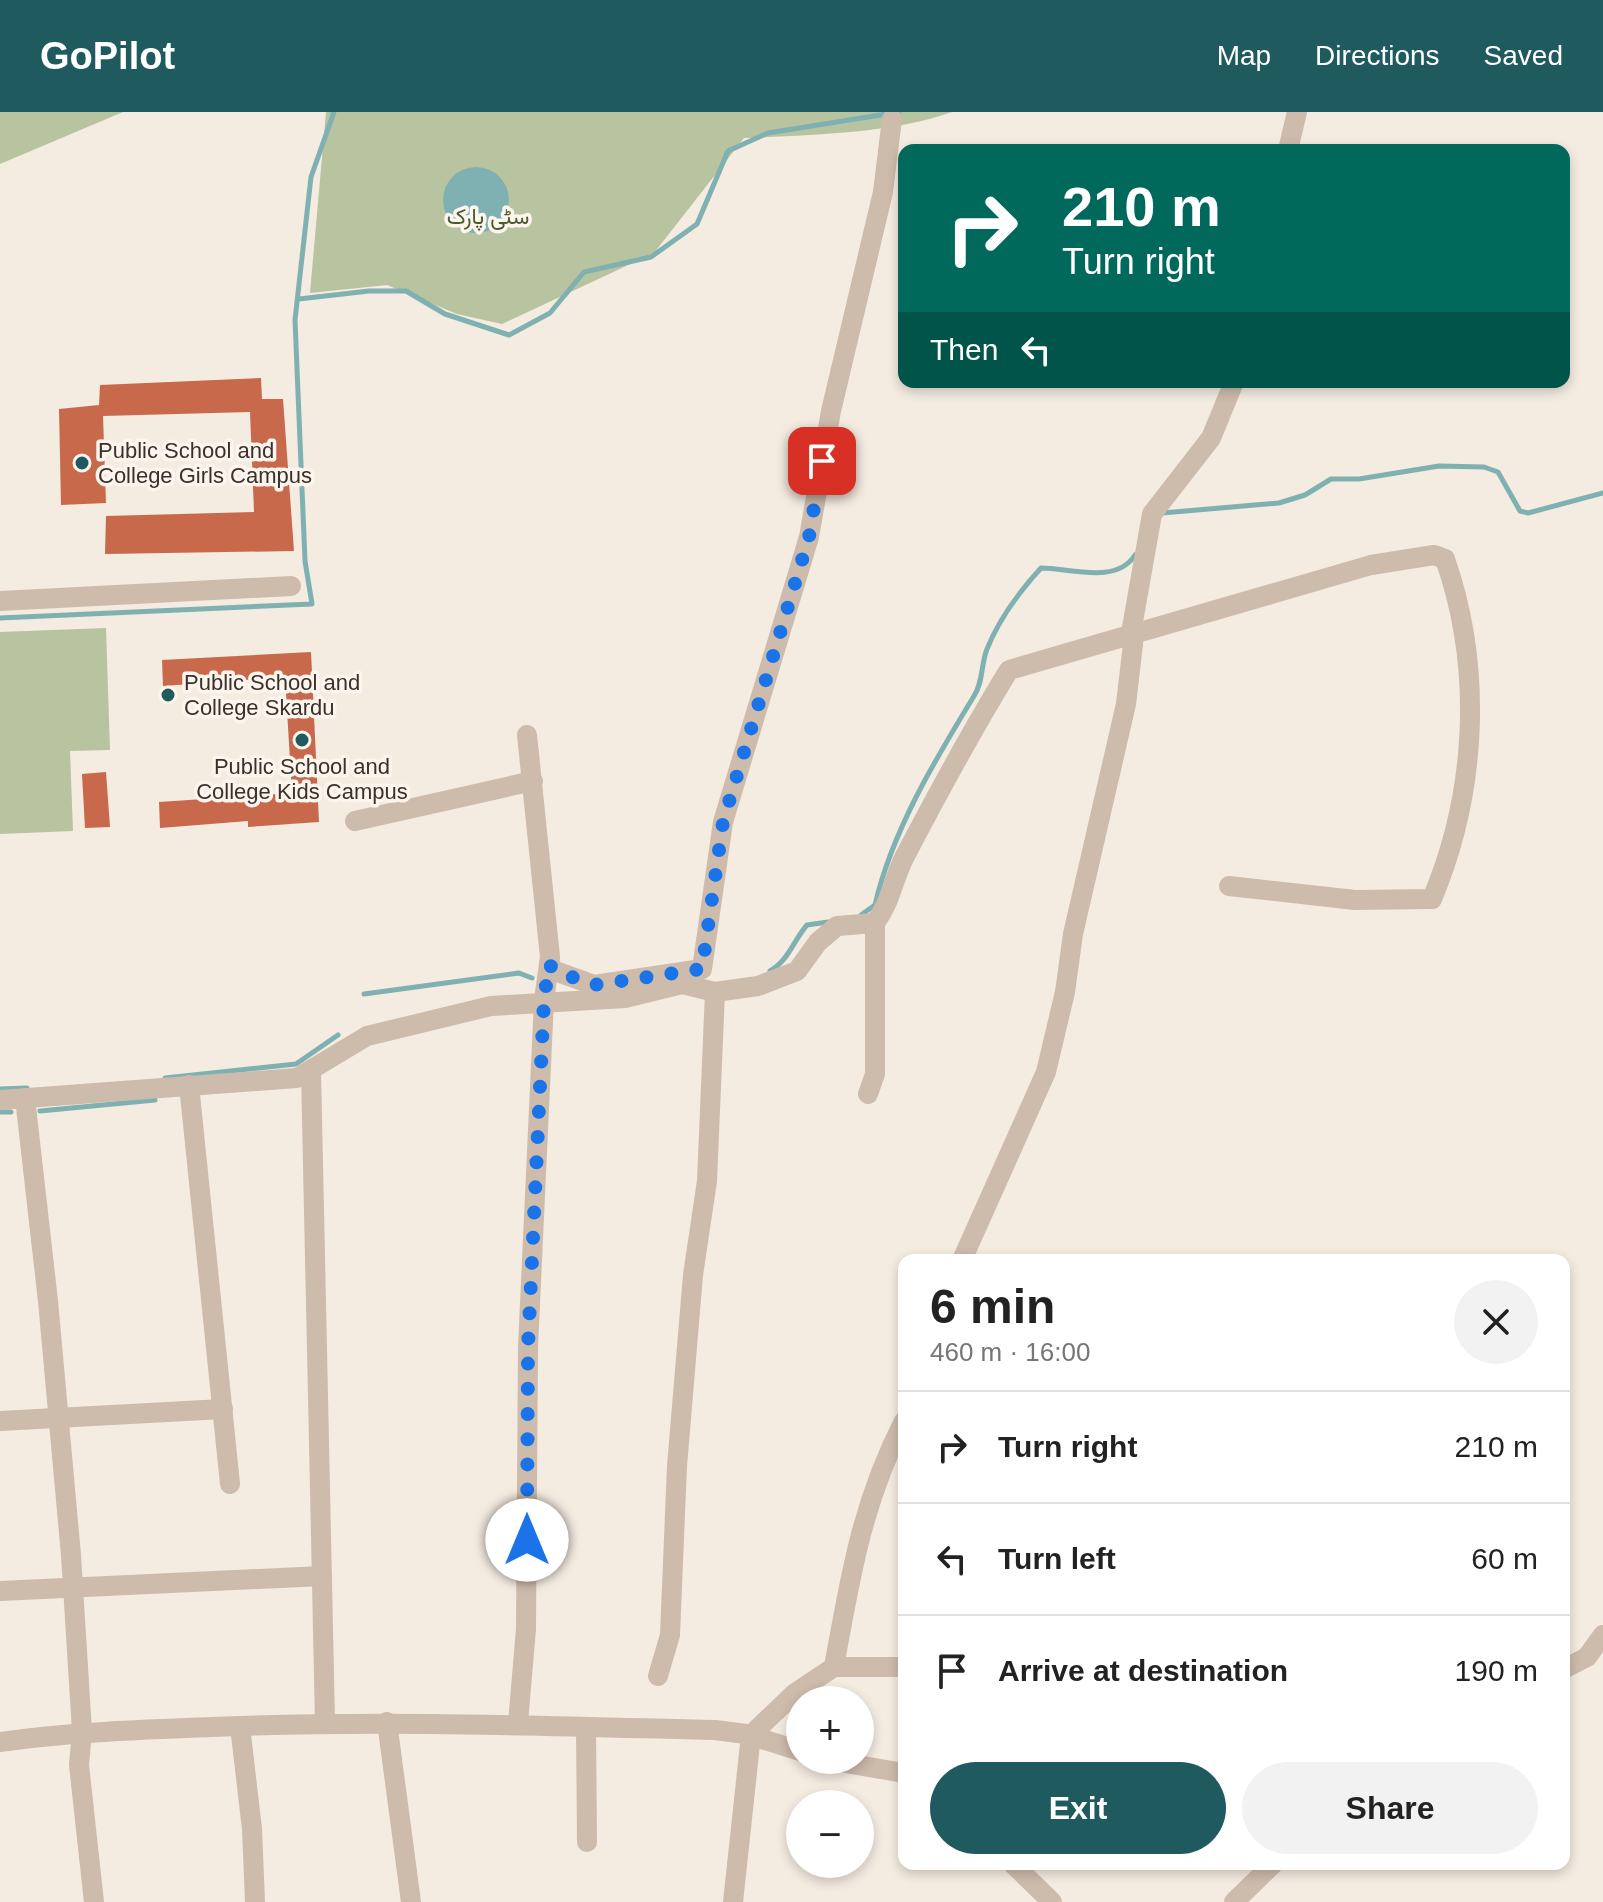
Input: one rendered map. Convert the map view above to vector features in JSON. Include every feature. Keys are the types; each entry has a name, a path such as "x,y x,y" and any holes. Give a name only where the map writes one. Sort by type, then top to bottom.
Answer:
{"street":[{"path":"1289,144 1297,112"},
{"path":"549,964 555,971 594,985 702,969 723,822 809,537 831,411 883,192 892,119"},
{"path":"965,1254 1046,1072 1065,992 1073,934 1126,704 1133,644 1131,633 1152,514 1211,438 1232,388"},
{"path":"868,1094 875,1074 875,923 889,904 894,877 917,833 1009,670 1371,565 1434,555 1445,559 1458,598 1469,683 1471,747 1446,866 1432,899 1355,900 1229,886"},
{"path":"0,601 291,586"},
{"path":"518,1723 526,1629 528,1347 544,1000 549,964 527,735"},
{"path":"355,821 533,781"},
{"path":"0,1100 283,1080 311,1071 333,1059 340,1050 367,1036 491,1006 544,1000 625,998 682,984 715,992 758,986 797,971 818,942 837,926 875,923"},
{"path":"658,1676 670,1635 677,1466 693,1275 707,1181 715,992"},
{"path":"311,1071 325,1722"},
{"path":"189,1085 230,1484"},
{"path":"25,1098 59,1418 82,1731 79,1765 94,1902"},
{"path":"0,1421 223,1409"},
{"path":"834,1667 856,1540 879,1469 898,1433"},
{"path":"0,1591 322,1576"},
{"path":"1570,1666 1587,1657 1603,1635"},
{"path":"733,1902 751,1735 795,1693 834,1667 898,1667"},
{"path":"387,1722 411,1902"},
{"path":"0,1742 82,1731 387,1722 715,1730 751,1735 786,1746"},
{"path":"240,1726 252,1829 255,1902"},
{"path":"586,1727 587,1842"},
{"path":"874,1768 898,1772"},
{"path":"1019,1870 1052,1902"},
{"path":"1234,1902 1267,1870"}],"green space":[{"path":"0,112 123,112 0,164"},
{"name":"سٹی پارک","path":"326,112 952,112 876,129 744,138 654,253 502,324 457,314 387,285 310,293"},
{"path":"106,628 110,750 70,751 73,831 0,834 0,632"}],"water":[{"path":"469,167 483,167 495,172 504,181 509,200 507,213 500,224 483,233 469,233 457,228 448,219 443,207 443,193 448,181 457,172"}],"building":[{"name":"Public School and College Girls Campus","path":"261,378 262,399 283,399 294,551 105,554 106,516 254,512 250,412 103,416 106,503 61,505 59,409 99,405 100,385"},
{"name":"Public School and College Kids Campus","path":"311,652 319,822 248,827 248,821 160,828 159,802 292,793 285,677 163,686 162,660"},
{"path":"106,772 110,827 85,828 82,774"}],"waterway":[{"path":"0,618 312,604 305,561 295,320 311,177 334,112"},
{"path":"299,299 369,291 406,291 445,314 509,335 550,313 584,272 651,257 697,224 728,151 768,133 899,112"},
{"path":"1162,513 1279,503 1305,495 1331,479 1359,479 1439,466 1484,467 1498,472 1520,511 1528,513 1603,493"},
{"path":"861,915 875,905 904,823 930,771 977,691 987,649 1017,596 1041,568 1105,572 1127,564 1135,555"},
{"path":"770,971 786,956 807,925 828,922"},
{"path":"364,994 519,973 532,978"},
{"path":"165,1078 296,1064 338,1035"},
{"path":"0,1089 27,1088"},
{"path":"40,1111 155,1100"},
{"path":"0,1112 11,1112"}],"place":[{"name":"Public School and College Girls Campus","path":"82,463"},
{"name":"Public School and College Skardu","path":"168,695"},
{"name":"Public School and College Kids Campus","path":"302,740"}],"route":[{"path":"527,1540 528,1347 544,1000 549,964 555,971 594,985 702,969 723,822 809,537 822,461"}]}
